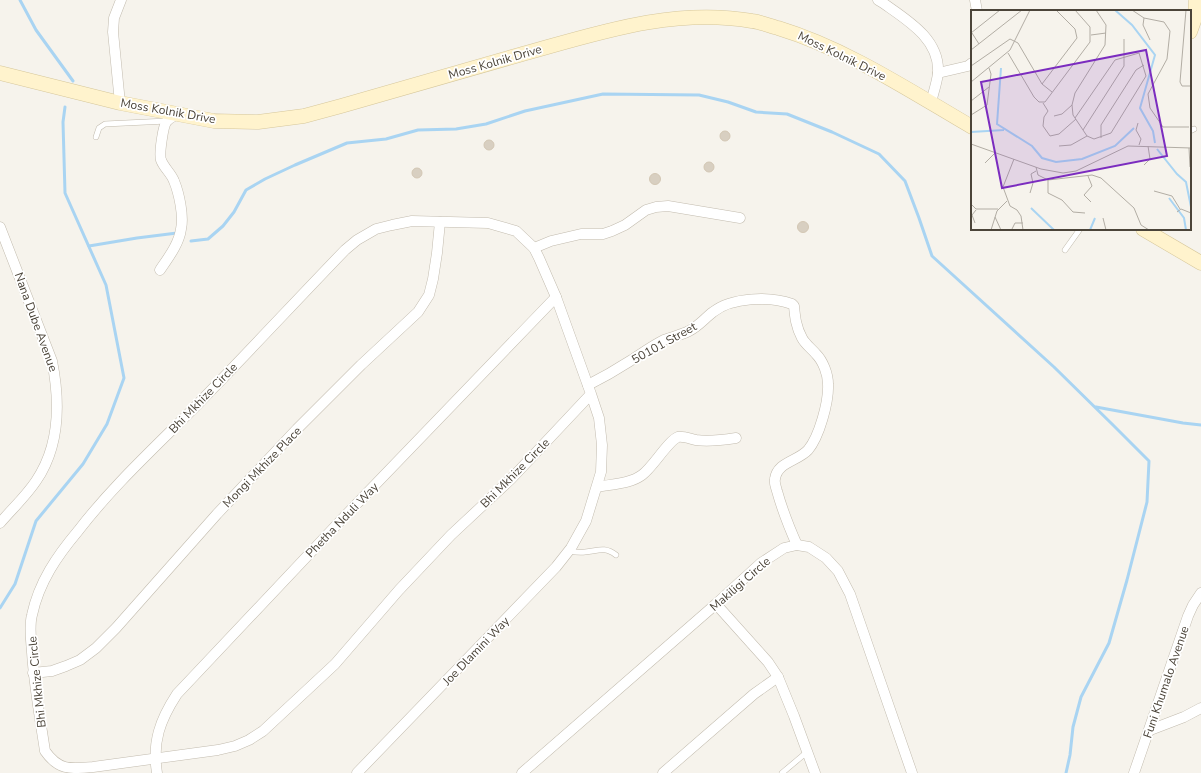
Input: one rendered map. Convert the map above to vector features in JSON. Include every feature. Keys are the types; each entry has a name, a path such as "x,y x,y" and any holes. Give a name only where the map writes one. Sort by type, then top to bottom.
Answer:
{"main road":[{"path":"1191,29 1195,18 1196,0"},
{"name":"Moss Kolnik Drive","path":"0,73 172,117 214,121 258,122 304,116 608,30 655,20 697,16 753,21 800,34 841,53 902,85 971,126"},
{"path":"1145,230 1200,260"}],"street":[{"path":"120,103 113,32 114,18 121,0"},
{"path":"878,0 921,31 930,43 936,55 938,73 931,103"},
{"path":"975,0 977,10"},
{"path":"938,73 968,66 971,64"},
{"path":"160,270 174,249 182,229 179,198 174,180 160,156 164,128 172,117"},
{"path":"534,248 569,236 581,234 603,234 612,231 625,225 646,210 656,207 668,206 740,218"},
{"name":"Bhi Mkhize Circle","path":"586,521 598,487 601,472 602,445 599,418 556,297 534,248 516,231 488,223 412,221 376,229 353,243 345,250 189,413 130,472 90,515 63,549 48,572 38,592 31,616 33,673 45,751 52,760 63,767 74,769 218,750 235,746 249,740 263,731 335,664 399,590 451,535 511,480 589,390"},
{"name":"Mongi Mkhize Place","path":"33,673 52,671 66,666 80,660 96,648 116,628 217,514 297,429 361,365 418,312 429,295 433,280 440,222"},
{"name":"Nana Dube Avenue","path":"0,227 52,361 56,379 58,405 53,440 46,462 36,480 0,523"},
{"name":"Phetha Nduli Way","path":"156,773 154,758 155,747 163,720 177,694 345,516 556,297"},
{"name":"50101 Street","path":"589,390 610,374 664,340 698,326 713,312 724,305 754,300 775,300 792,304 794,306 796,323 799,331 807,345 816,354 822,364 827,375 828,385 823,416 817,436 808,450 781,467 776,474 774,482 780,504 796,545"},
{"path":"598,487 632,480 641,476 651,467 671,442 678,438 681,437 710,441 736,438"},
{"name":"Joe Dlamini Way","path":"357,773 556,567 568,551 586,521"},
{"path":"796,545 809,547 826,558 838,571 850,594 912,773"},
{"name":"Makiligi Circle","path":"522,773 761,563 784,548 796,545"},
{"name":"Funi Khumalo Avenue","path":"1134,773 1188,616 1201,593"},
{"path":"716,604 768,662 778,677 815,773"},
{"path":"663,773 754,694 778,677"},
{"path":"1150,730 1184,717 1201,708"}],"lane":[{"path":"96,137 98,128 105,124 172,117"},
{"path":"1065,250 1079,230"},
{"path":"568,551 585,552 600,549 616,555"},
{"path":"782,773 807,752"}],"building":[{"path":"723,131 727,131 729,132 729,140 723,141 720,138 720,134"},
{"path":"487,140 491,140 493,141 493,149 487,150 484,147 484,143"},
{"path":"707,162 711,162 713,163 713,171 707,172 704,169 704,165"},
{"path":"415,168 419,168 421,169 421,177 415,178 412,175 412,171"},
{"path":"653,174 657,174 659,175 659,183 653,184 650,181 650,177"},
{"path":"801,222 805,222 807,223 807,231 801,232 798,229 798,225"}],"waterway":[{"path":"20,0 36,30 73,81"},
{"path":"191,241 208,239 223,226 234,212 246,190 295,165 347,143 386,139 418,130 456,129 486,124 525,111 603,94 699,95 728,102 756,112 787,114 832,132 879,154 905,181 932,256 1054,367 1149,461 1147,502 1127,580 1109,643 1081,697 1073,727 1070,755 1066,773"},
{"path":"0,608 15,584 36,521 83,464 107,424 124,378 106,285 65,193 63,122 65,107"},
{"path":"89,246 177,233"},
{"path":"1096,407 1201,425"}]}
